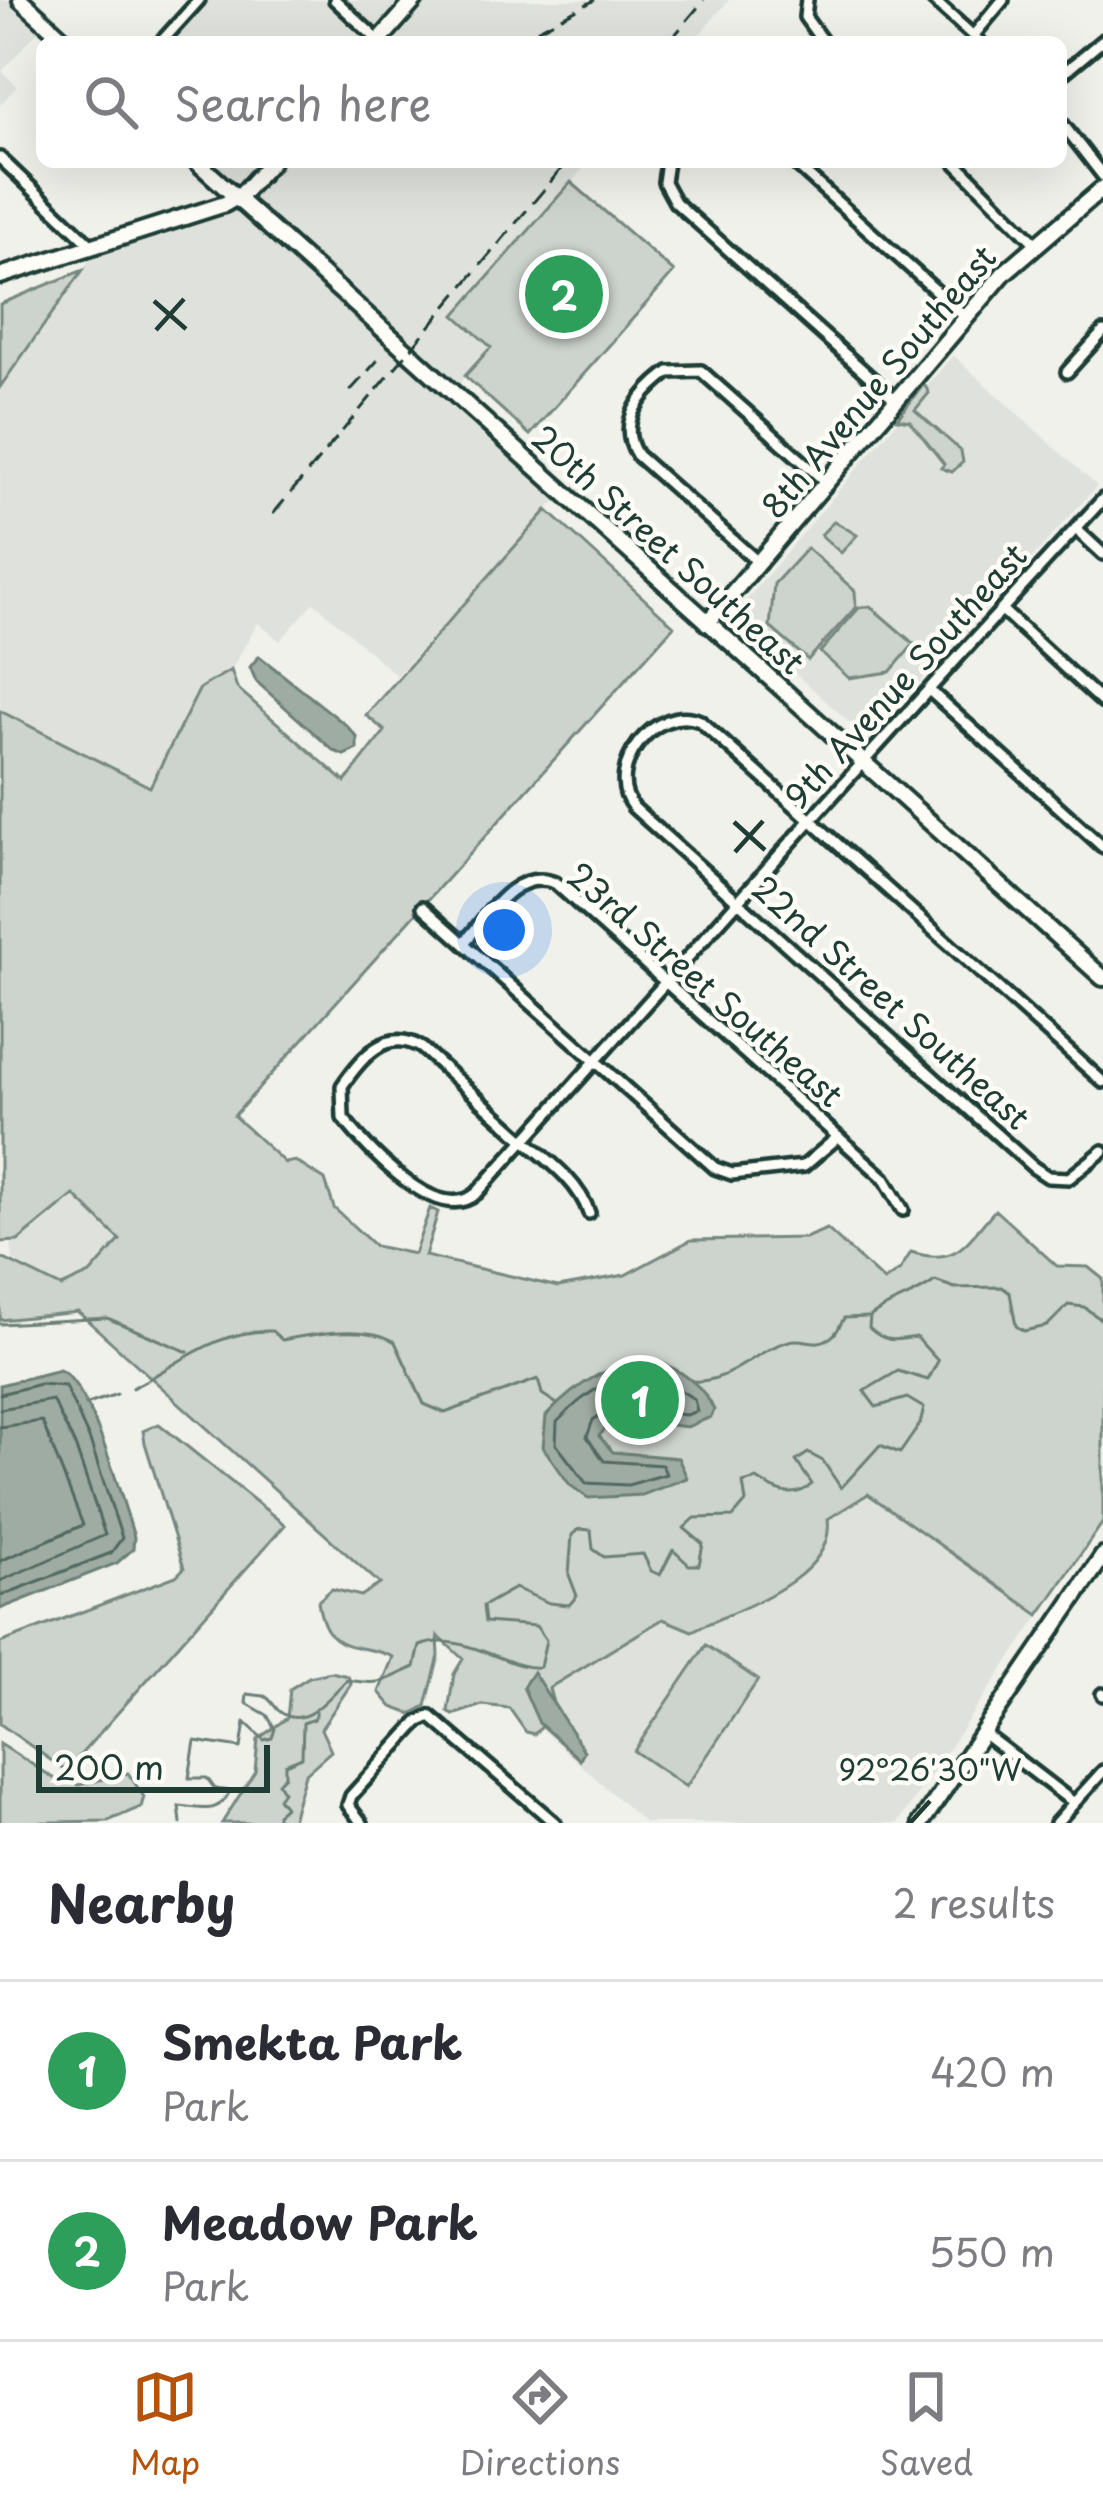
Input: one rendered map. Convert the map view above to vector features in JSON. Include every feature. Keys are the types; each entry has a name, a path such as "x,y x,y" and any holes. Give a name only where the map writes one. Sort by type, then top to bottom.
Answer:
{"street":[{"path":"21,0 60,36"},
{"path":"166,36 199,0"},
{"path":"335,0 373,36"},
{"path":"383,36 415,0"},
{"path":"806,0 805,17 819,36"},
{"path":"933,0 973,36"},
{"path":"978,36 1003,0"},
{"path":"1067,71 1103,40"},
{"path":"1067,130 1103,176"},
{"path":"0,158 93,247"},
{"name":"20th Street Southeast","path":"203,168 1103,978"},
{"path":"0,276 236,199 265,168"},
{"path":"666,168 664,182 675,202 897,400"},
{"path":"801,168 965,317"},
{"path":"961,168 1035,243"},
{"name":"8th Avenue Southeast","path":"707,623 965,317 1035,243 1103,188"},
{"path":"1067,372 1103,332"},
{"path":"760,564 635,453 628,423 648,392 674,370 705,374 828,484"},
{"name":"9th Avenue Southeast","path":"524,1140 410,1041 384,1042 359,1064 340,1092 343,1118 429,1199 457,1204 472,1197 524,1140 666,982 737,902 812,821 928,690 1103,499"},
{"path":"1076,529 1103,554"},
{"path":"1002,610 1103,703"},
{"path":"928,690 1103,847"},
{"name":"22nd Street Southeast","path":"812,821 700,721 671,718 643,742 621,772 627,800 1034,1167 1048,1177 1069,1178 1103,1151"},
{"path":"812,821 1103,1082"},
{"name":"23rd Street Southeast","path":"464,943 518,885 543,878 560,886 884,1178 903,1210"},
{"path":"423,907 727,1173 804,1166 838,1137"},
{"path":"524,1140 574,1186 589,1213"},
{"path":"921,1823 1103,1556"},
{"path":"362,1823 348,1805 418,1722 430,1716 555,1823"},
{"path":"983,1732 1074,1803"},
{"path":"1056,1823 1103,1771"}],"shaded area":[{"path":"0,0 9,0 40,29 2,71 17,86 0,105"},
{"path":"206,0 729,0 698,36 174,36"},
{"path":"213,168 584,168 455,314 491,347 446,399 556,500 397,676 314,602 280,641 258,623 231,670 200,688 150,788 0,711 0,387 93,255 231,210 247,200"},
{"path":"571,182 674,272 530,435 465,376 491,347 455,315"},
{"path":"83,270 0,387 0,304"},
{"path":"953,355 1097,486 868,739 732,617"},
{"path":"924,384 929,393 915,410 961,451 963,462 952,472 941,468 944,464 910,421 897,419"},
{"path":"547,510 674,626 234,1116 285,1163 295,1161 325,1180 334,1208 375,1246 414,1254 430,1208 438,1212 425,1256 558,1287 625,1275 691,1240 805,1238 827,1229 884,1281 900,1270 911,1252 940,1256 960,1249 995,1210 1057,1266 1088,1267 1103,1279 1103,1522 1039,1615 868,1494 828,1519 826,1540 816,1559 779,1590 692,1631 663,1619 549,1688 556,1714 534,1734 526,1732 509,1708 482,1705 453,1715 448,1711 454,1674 463,1659 438,1636 439,1656 426,1706 411,1714 392,1707 379,1692 393,1657 337,1640 322,1619 318,1601 332,1589 361,1596 380,1584 78,1312 0,1320 0,1257 61,1287 90,1274 120,1240 74,1195 18,1241 0,1242 0,711 150,787 200,688 231,670 237,688 345,782 385,731 366,715"},
{"path":"834,521 857,535 841,553 821,535"},
{"path":"807,548 855,591 856,607 808,660 770,627 774,584"},
{"path":"870,606 914,644 890,672 849,678 820,652 859,608"},
{"path":"74,1195 121,1240 90,1275 61,1287 13,1260 11,1241"},
{"path":"159,1424 285,1525 66,1771 0,1724 0,1643 176,1576 184,1568 145,1443 143,1431"},
{"path":"869,1494 1040,1615 898,1823 645,1823 517,1707"},
{"path":"706,1645 758,1680 686,1787 634,1751"},
{"path":"331,1672 348,1676 351,1684 321,1729 331,1751 305,1774 291,1823 222,1823 255,1771 258,1739 287,1718 290,1689 309,1677"},
{"path":"0,1744 57,1780 79,1785 128,1773 144,1797 141,1807 108,1821 0,1823"}],"water":[{"path":"259,656 346,725 357,737 357,749 344,755 334,751 256,681 250,667"},
{"path":"655,1361 697,1386 710,1401 711,1417 687,1427 615,1418 599,1436 613,1452 678,1458 687,1478 642,1495 588,1498 570,1485 543,1447 546,1416 595,1376 623,1365"},
{"path":"59,1370 70,1378 93,1418 134,1537 133,1549 117,1563 0,1609 0,1385"},
{"path":"533,1672 584,1751 580,1760 539,1723 523,1687"}],"waterway":[{"path":"871,1316 935,1281 955,1288 1002,1287 1010,1293 1016,1326 1024,1331 1047,1326 1068,1305 1084,1307 1103,1321"},
{"path":"692,1381 718,1377 789,1341 826,1340 844,1318 868,1317"},
{"path":"181,1823 179,1806 214,1807 230,1791 215,1789 207,1778 189,1778 195,1741 241,1748 245,1722 264,1740 272,1738 275,1729 267,1715 246,1703 247,1694 264,1696 288,1716 307,1715 347,1680 383,1681 415,1667 420,1646 436,1642 469,1646 540,1667 546,1640 536,1626 485,1622 483,1606 515,1588 549,1603 569,1605 577,1596 569,1575 572,1535 579,1529 591,1530 593,1549 604,1557 643,1554 651,1571 660,1575 673,1550 689,1565 699,1565 703,1544 684,1528 695,1518 733,1517 746,1502 743,1483 757,1479 784,1492 805,1489 812,1484 796,1461 808,1453 823,1461 841,1488 880,1445 900,1453 920,1424 924,1408 907,1398 876,1407 864,1391 898,1371 928,1380 938,1361 916,1337 881,1337 869,1328 870,1317"},
{"path":"0,1324 107,1318 188,1352"},
{"path":"132,1388 233,1336 272,1331 282,1340 355,1332 395,1342 424,1404 445,1413 538,1379 542,1394 557,1404"},
{"path":"85,1405 117,1394"},
{"path":"277,1823 277,1814 285,1807 278,1798 283,1791 278,1783 285,1776 285,1764 302,1757 303,1723 314,1719 316,1712"}],"railway":[{"path":"525,36 595,0"},
{"path":"674,36 704,0"},
{"path":"273,514 562,168"},
{"path":"350,391 378,360"}],"place":[{"name":"Meadow Park","path":"564,294"},
{"name":"Smekta Park","path":"640,1400"}]}
